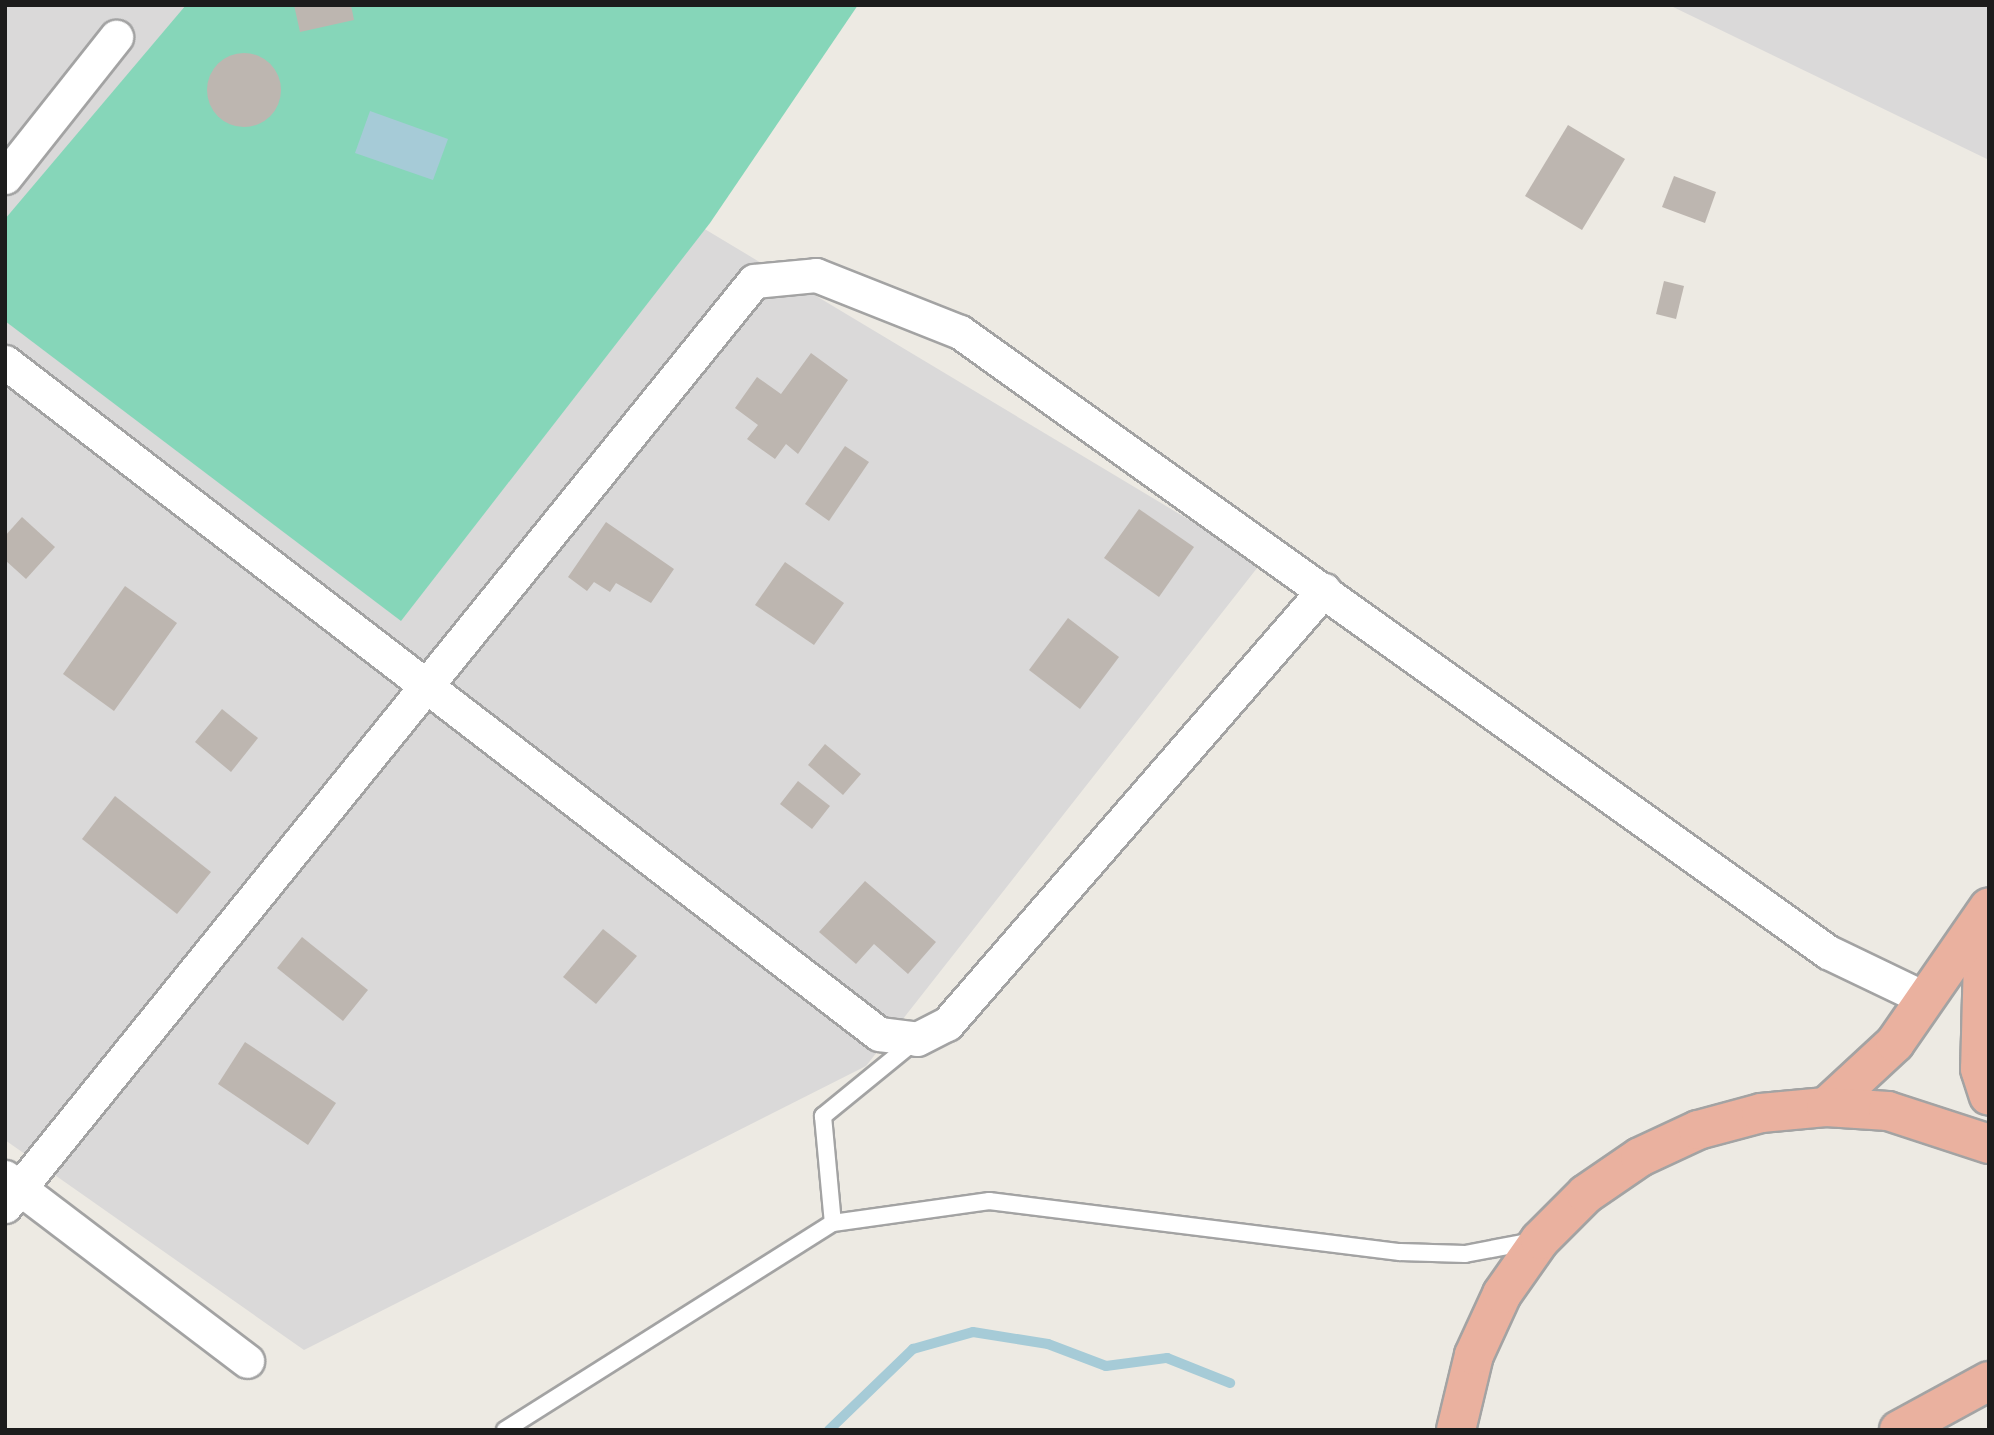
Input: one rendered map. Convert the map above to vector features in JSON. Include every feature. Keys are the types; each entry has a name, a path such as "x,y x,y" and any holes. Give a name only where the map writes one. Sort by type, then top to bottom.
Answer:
{"highway":[{"path":"1826,1107 1895,1043 1986,913"},
{"path":"1986,913 1980,1069 1989,1096"},
{"path":"1448,1426 1474,1355 1502,1294 1540,1240 1586,1194 1675,1141 1761,1113 1826,1107 1888,1111 1989,1144"},
{"path":"1899,1430 1989,1381"}],"street":[{"path":"5,177 116,37"},
{"path":"247,1361 10,1190 754,281 816,275 960,332 1828,952 1924,998"},
{"path":"5,362 879,1034 917,1039 947,1024 1324,590"}],"lane":[{"path":"833,1223 823,1116 917,1039"},
{"path":"505,1430 833,1223 989,1201 1400,1252 1465,1254 1540,1240"}],"shaded area":[{"path":"5,5 845,5 688,219 1261,563 866,1066 304,1350 5,1140"},
{"path":"1669,5 1989,5 1989,160"}],"green space":[{"path":"186,5 858,5 710,223 401,621 5,321 5,219"}],"water":[{"path":"370,111 448,139 433,180 355,153"}],"building":[{"path":"294,5 351,5 354,20 300,32"},
{"path":"244,53 258,56 270,64 278,76 281,90 278,104 270,116 258,124 244,127 230,124 218,116 210,104 207,90 210,76 218,64 230,56"},
{"path":"1568,125 1625,159 1582,230 1525,196"},
{"path":"1674,176 1716,192 1705,223 1662,207"},
{"path":"1664,281 1684,286 1676,319 1656,314"},
{"path":"811,353 848,380 798,454 786,444 775,459 747,439 758,425 735,408 757,377 781,394"},
{"path":"845,446 869,462 829,521 805,504"},
{"path":"1139,509 1194,547 1159,597 1104,558"},
{"path":"22,517 55,547 26,579 5,560 5,536"},
{"path":"606,522 674,569 651,603 616,583 610,592 594,582 587,591 568,577"},
{"path":"785,562 844,603 814,645 755,605"},
{"path":"125,586 177,623 114,711 63,674"},
{"path":"1068,618 1119,657 1080,709 1029,670"},
{"path":"222,709 258,738 231,772 195,742"},
{"path":"825,744 861,774 843,795 808,765"},
{"path":"798,781 830,806 812,829 780,804"},
{"path":"115,796 211,872 177,914 82,839"},
{"path":"865,881 936,942 908,974 874,944 856,964 819,932"},
{"path":"603,929 637,956 596,1004 563,977"},
{"path":"302,937 368,990 343,1021 277,968"},
{"path":"245,1042 336,1103 308,1145 218,1084"}],"waterway":[{"path":"829,1430 913,1349 973,1332 1048,1344 1106,1366 1167,1358 1230,1383"}]}
